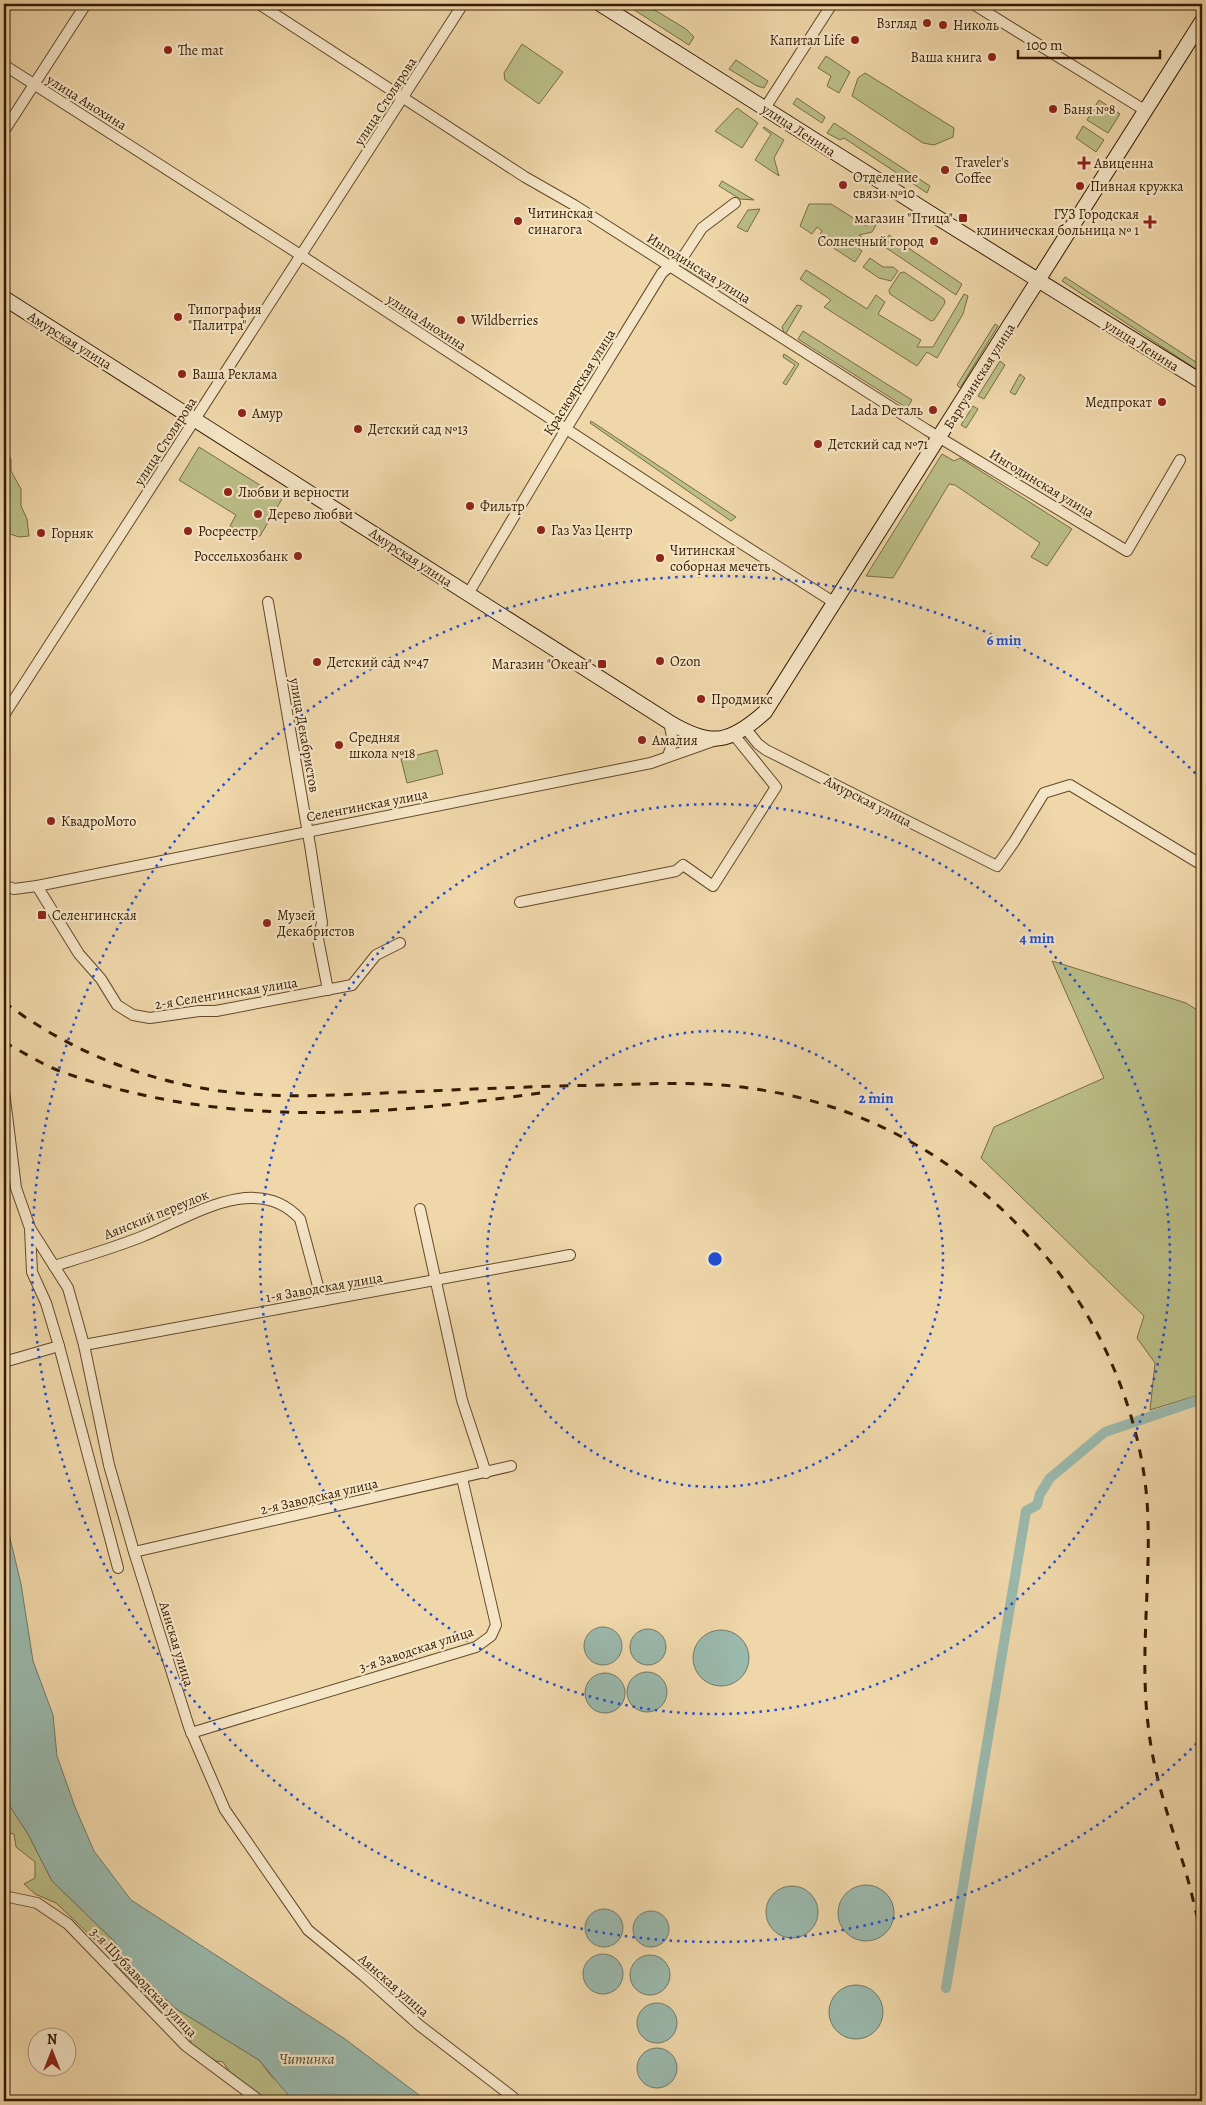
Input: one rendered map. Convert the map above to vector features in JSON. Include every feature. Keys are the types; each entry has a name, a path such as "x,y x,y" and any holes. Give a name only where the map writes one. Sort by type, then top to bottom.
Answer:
{"main road":[{"name":"улица Ленина","path":"600,4 1202,382"},
{"name":"Баргузинская улица","path":"734,734 765,712 1202,21"},
{"name":"Амурская улица","path":"4,298 669,722 691,735 734,734"}],"street":[{"path":"4,131 86,4"},
{"name":"Ингодинская улица","path":"259,4 526,177 574,205 940,437 1127,551 1180,460"},
{"name":"улица Столярова","path":"4,716 463,4"},
{"path":"764,108 832,4"},
{"path":"973,4 1146,111"},
{"name":"улица Анохина","path":"4,65 302,256 835,603"},
{"name":"Красноярская улица","path":"468,594 662,273 685,254 702,228 735,203"},
{"name":"улица Декабристов","path":"268,602 308,830 322,923 318,939 328,990"},
{"path":"668,756 673,741 669,722"},
{"path":"520,902 676,871 683,865 713,886 776,787 734,734"},
{"name":"Селенгинская улица","path":"4,885 14,889 39,890 308,830 642,764 734,734"},
{"name":"Амурская улица","path":"734,734 758,744 766,750 996,866 1014,842 1044,793 1070,785 1202,865"},
{"name":"2-я Селенгинская улица","path":"39,890 79,954 101,979 117,1005 134,1015 150,1018 200,1011 216,1011 352,985 376,955 400,944"},
{"name":"Аянская улица","path":"4,1091 16,1188 30,1228 68,1288 84,1345 109,1465 134,1552 191,1733 225,1810 308,1930 419,2025 515,2100"},
{"name":"Аянский переулок","path":"54,1266 119,1246 215,1204 250,1197 272,1201 291,1209 300,1219 322,1301"},
{"path":"420,1209 462,1400 486,1472"},
{"path":"30,1228 32,1272 46,1303 59,1346 118,1568"},
{"name":"1-я Заводская улица","path":"84,1345 570,1255"},
{"path":"4,1362 59,1346"},
{"name":"2-я Заводская улица","path":"134,1552 511,1466"},
{"name":"3-я Заводская улица","path":"191,1733 476,1647 492,1636 496,1625 462,1478"},
{"name":"3-я Шубзаводская улица","path":"4,1896 37,1903 68,1924 186,2046 260,2101"}],"green space":[{"path":"625,4 645,4 686,29 694,37 689,45"},
{"path":"522,44 563,72 539,104 505,80 504,73"},
{"path":"826,56 850,72 839,93 827,86 831,76 818,68"},
{"path":"736,60 768,81 764,88 757,86 729,69"},
{"path":"865,73 954,128 953,137 934,145 923,143 852,96 858,78"},
{"path":"797,98 825,117 822,123 793,104"},
{"path":"1099,100 1120,114 1108,133 1087,120"},
{"path":"737,108 758,123 742,148 715,131"},
{"path":"834,123 930,186 927,193 844,138 840,140 827,133"},
{"path":"1083,126 1104,140 1096,152 1076,138"},
{"path":"764,127 784,140 774,158 779,176 755,160 771,134"},
{"path":"722,181 754,200 740,199 719,186"},
{"path":"809,204 831,204 866,226 871,221 876,225 872,232 859,235 862,237 856,246 862,251 855,262 818,238 822,231 817,227 812,234 800,226"},
{"path":"760,209 747,232 737,227 748,210"},
{"path":"889,235 962,284 956,295 882,245"},
{"path":"870,258 883,267 893,267 898,271 891,281 879,278 863,267"},
{"path":"685,263 709,278 704,280 685,268"},
{"path":"806,270 867,309 876,295 885,302 878,314 921,340 917,347 933,347 964,294 968,296 963,314 937,358 927,352 917,366 824,307 831,300 800,279"},
{"path":"904,272 944,299 945,303 934,320 931,321 890,294 889,290 900,273"},
{"path":"1065,277 1202,366 1202,373 1062,281"},
{"path":"797,305 802,306 785,335 782,327"},
{"path":"995,324 998,326 960,388 957,385"},
{"path":"803,331 912,400 907,408 798,339"},
{"path":"784,354 799,364 786,385 783,383 795,365 783,357"},
{"path":"1000,361 1005,365 984,399 978,396"},
{"path":"1020,374 1025,378 1015,395 1010,392"},
{"path":"973,406 978,409 966,428 961,425"},
{"path":"591,421 736,517 731,521 590,423"},
{"path":"199,447 282,499 260,536 247,537 230,526 236,515 179,480"},
{"path":"4,452 8,452 11,460 11,471 21,489 21,506 27,519 29,536 19,537 7,533 4,537"},
{"path":"942,454 954,461 960,458 1072,529 1047,566 1031,557 1040,543 955,485 949,484 893,578 866,576"},
{"path":"437,750 443,774 407,783 401,759"},
{"path":"1052,961 1186,1003 1202,1013 1202,1394 1150,1410 1155,1363 1137,1338 1144,1316 981,1158 994,1127 1104,1078"},
{"path":"4,1783 9,1805 28,1834 52,1881 115,1942 107,1951 56,1903 35,1894 24,1884 35,1878 35,1862 16,1847 14,1834 7,1833 4,1827"},
{"path":"120,1956 175,2008 259,2060 272,2077 307,2101 268,2101 230,2073 223,2062 215,2061 192,2045 187,2032 163,2014 113,1962"}],"water":[{"name":"Читинка","path":"4,1513 21,1584 33,1661 53,1715 57,1756 75,1807 94,1851 131,1900 345,2039 427,2101 307,2101 302,2097 289,2096 259,2060 175,2008 120,1956 115,1942 52,1881 28,1834 9,1805 4,1783"},
{"path":"603,1627 617,1632 622,1646 617,1660 603,1665 589,1660 584,1646 589,1632"},
{"path":"648,1629 655,1630 661,1634 665,1640 665,1654 661,1660 655,1664 648,1665 641,1664 635,1660 631,1654 630,1647 631,1640 635,1634 641,1630"},
{"path":"721,1630 732,1632 741,1638 747,1647 749,1658 747,1669 741,1678 732,1684 721,1686 710,1684 701,1678 695,1669 693,1658 695,1647 701,1638 710,1632"},
{"path":"643,1672 651,1672 658,1675 664,1681 667,1692 664,1703 658,1709 651,1712 643,1712 636,1709 630,1703 627,1696 627,1688 630,1681 636,1675"},
{"path":"601,1673 609,1673 616,1676 622,1682 625,1693 622,1704 616,1710 609,1713 601,1713 594,1710 588,1704 585,1697 585,1689 588,1682 594,1676"},
{"path":"866,1885 877,1887 886,1893 892,1902 894,1913 892,1924 886,1933 877,1939 866,1941 855,1939 846,1933 840,1924 838,1913 840,1902 846,1893 855,1887"},
{"path":"792,1886 802,1888 810,1894 816,1902 818,1912 816,1922 810,1930 802,1936 792,1938 782,1936 774,1930 768,1922 766,1912 768,1902 774,1894 782,1888"},
{"path":"604,1909 618,1914 623,1928 618,1942 604,1947 590,1942 585,1928 590,1914"},
{"path":"651,1911 658,1912 664,1916 668,1922 668,1936 664,1942 658,1946 651,1947 644,1946 638,1942 634,1936 633,1929 634,1922 638,1916 644,1912"},
{"path":"603,1954 617,1960 623,1974 617,1988 603,1994 589,1988 583,1974 589,1960"},
{"path":"650,1955 664,1961 670,1975 664,1989 650,1995 636,1989 630,1975 636,1961"},
{"path":"856,1985 866,1987 875,1993 881,2002 883,2012 881,2022 875,2031 866,2037 856,2039 846,2037 837,2031 831,2022 829,2012 831,2002 837,1993 846,1987"},
{"path":"653,2003 661,2003 668,2006 674,2012 677,2023 674,2034 668,2040 661,2043 653,2043 646,2040 640,2034 637,2027 637,2019 640,2012 646,2006"},
{"path":"657,2048 671,2054 677,2068 671,2082 657,2088 643,2082 637,2068 643,2054"}],"waterway":[{"path":"946,1988 1026,1511 1037,1505 1040,1494 1050,1478 1105,1432 1202,1399"}],"railway":[{"path":"4,1002 59,1038 89,1053 120,1066 184,1085 250,1094 308,1096 649,1084 711,1084 752,1088 802,1098 859,1117 912,1143 962,1175 985,1194 1023,1231 1041,1250 1073,1292 1100,1338 1126,1400 1142,1460 1147,1501 1148,1547 1145,1674 1150,1742 1162,1796 1187,1875 1202,1937"},
{"path":"4,1042 57,1070 125,1091 185,1103 245,1110 304,1112 364,1111 425,1107 547,1092"}],"place":[{"name":"Взгляд","path":"927,23"},
{"name":"Николь","path":"943,25"},
{"name":"Капитал Life","path":"855,40"},
{"name":"The mat","path":"168,50"},
{"name":"Ваша книга","path":"992,57"},
{"name":"Баня №8","path":"1053,109"},
{"name":"Авиценна","path":"1084,163"},
{"name":"Traveler's Coffee","path":"945,170"},
{"name":"Отделение связи №10","path":"843,185"},
{"name":"Пивная кружка","path":"1080,186"},
{"name":"магазин \"Птица\"","path":"963,218"},
{"name":"Читинская синагога","path":"518,221"},
{"name":"ГУЗ Городская клиническая больница № 1","path":"1150,222"},
{"name":"Солнечный город","path":"934,241"},
{"name":"Типография \"Палитра\"","path":"178,317"},
{"name":"Wildberries","path":"461,320"},
{"name":"Ваша Реклама","path":"182,374"},
{"name":"Медпрокат","path":"1162,402"},
{"name":"Lada Dеталь","path":"933,410"},
{"name":"Амур","path":"242,413"},
{"name":"Детский сад №13","path":"358,429"},
{"name":"Детский сад №71","path":"818,444"},
{"name":"Любви и верности","path":"228,492"},
{"name":"Фильтр","path":"470,506"},
{"name":"Дерево любви","path":"258,514"},
{"name":"Газ Уаз Центр","path":"541,530"},
{"name":"Росреестр","path":"188,531"},
{"name":"Горняк","path":"41,533"},
{"name":"Россельхозбанк","path":"298,556"},
{"name":"Читинская соборная мечеть","path":"660,558"},
{"name":"Ozon","path":"660,661"},
{"name":"Детский сад №47","path":"317,662"},
{"name":"Магазин \"Океан\"","path":"602,664"},
{"name":"Продмикс","path":"701,699"},
{"name":"Амалия","path":"642,740"},
{"name":"Средняя школа №18","path":"339,745"},
{"name":"КвадроМото","path":"51,821"},
{"name":"Селенгинская","path":"42,915"},
{"name":"Музей Декабристов","path":"267,923"}]}
